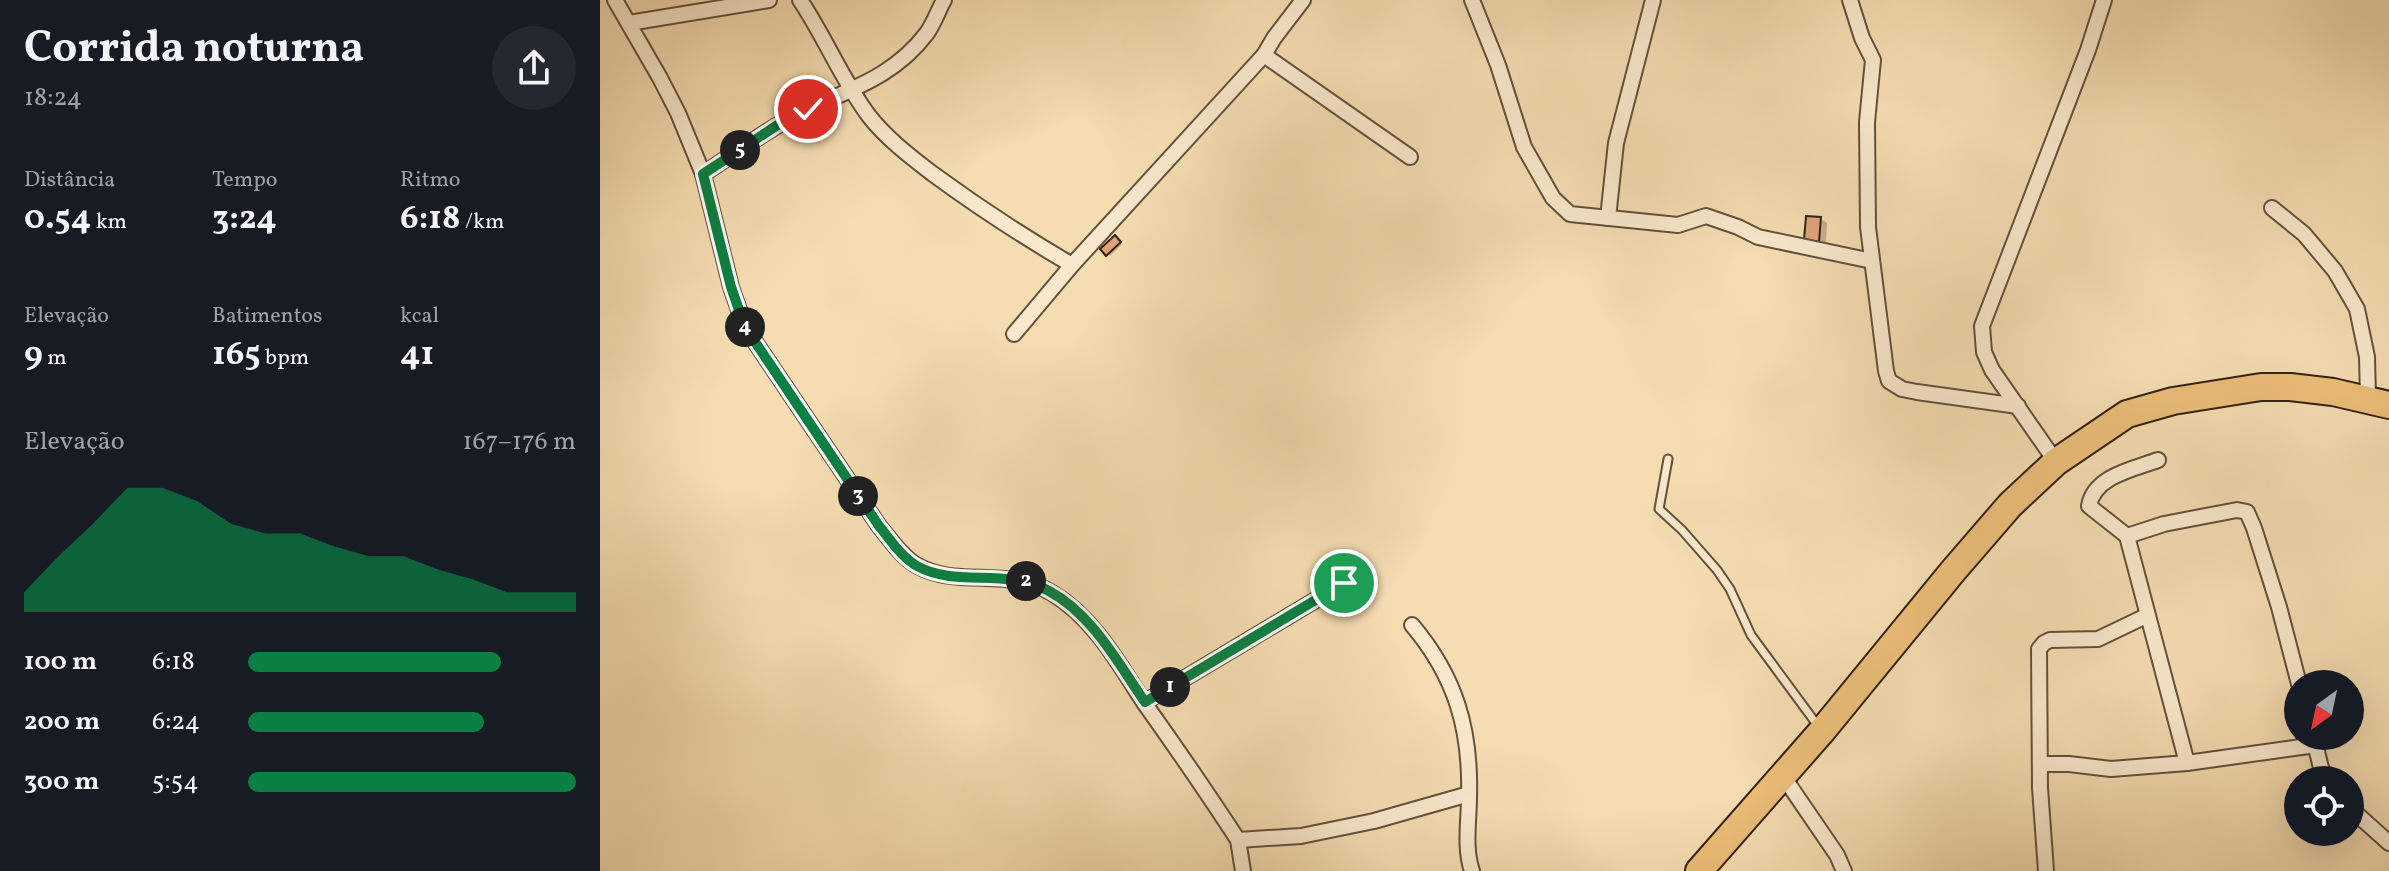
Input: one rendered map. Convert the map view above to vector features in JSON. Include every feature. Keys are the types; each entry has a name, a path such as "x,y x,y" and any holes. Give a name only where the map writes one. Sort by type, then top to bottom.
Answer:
{"highway":[{"path":"1699,871 1822,731 2010,505 2056,462 2127,414 2173,401 2242,389 2276,387 2333,392 2379,402"}],"street":[{"path":"615,0 678,113 703,174 731,287 745,327 879,526 900,552 917,566 961,577 1016,578 1050,591 1073,606 1145,702 1238,840 1243,871"},
{"path":"629,23 769,0"},
{"path":"800,0 871,118 917,161 962,195 1072,265"},
{"path":"703,174 776,126 886,73 906,57 928,31 944,0"},
{"path":"1014,334 1072,265 1264,55 1303,0"},
{"path":"1472,0 1498,65 1524,147 1553,198 1570,214 1678,225 1706,216 1758,237 1872,261"},
{"path":"1608,218 1616,143 1653,0"},
{"path":"1850,0 1862,38 1873,56 1867,122 1868,227 1889,381 1902,389 1917,392 2018,406"},
{"path":"2056,462 1992,370 1984,352 1982,326 2088,50 2104,0"},
{"path":"1264,55 1410,157"},
{"path":"2272,208 2304,234 2335,271 2357,309 2379,402"},
{"path":"2158,460 2116,475 2102,484 2089,506 2127,536 2187,763"},
{"path":"2127,536 2164,524 2237,510 2247,512 2279,607 2295,670"},
{"path":"1145,702 1344,583"},
{"path":"2046,871 2040,764 2041,646 2050,640 2098,639 2146,616"},
{"path":"1412,625 1431,647 1462,716 1469,749 1468,830 1472,871"},
{"path":"2040,764 2111,769 2187,763 2284,746"},
{"path":"1783,776 1837,855 1844,871"},
{"path":"1238,840 1301,836 1374,821 1469,794"},
{"path":"2364,821 2389,843"}],"lane":[{"path":"1668,459 1659,509 1717,570 1730,589 1751,635 1822,731"}],"building":[{"path":"1806,216 1821,217 1819,242 1804,240"},
{"path":"1115,235 1121,242 1106,256 1100,249"}],"route":[{"path":"808,109 703,174 731,287 745,327 834,461 900,552 917,566 937,572 961,577 1016,578 1050,591 1073,606 1092,628 1145,702 1344,583"}]}
